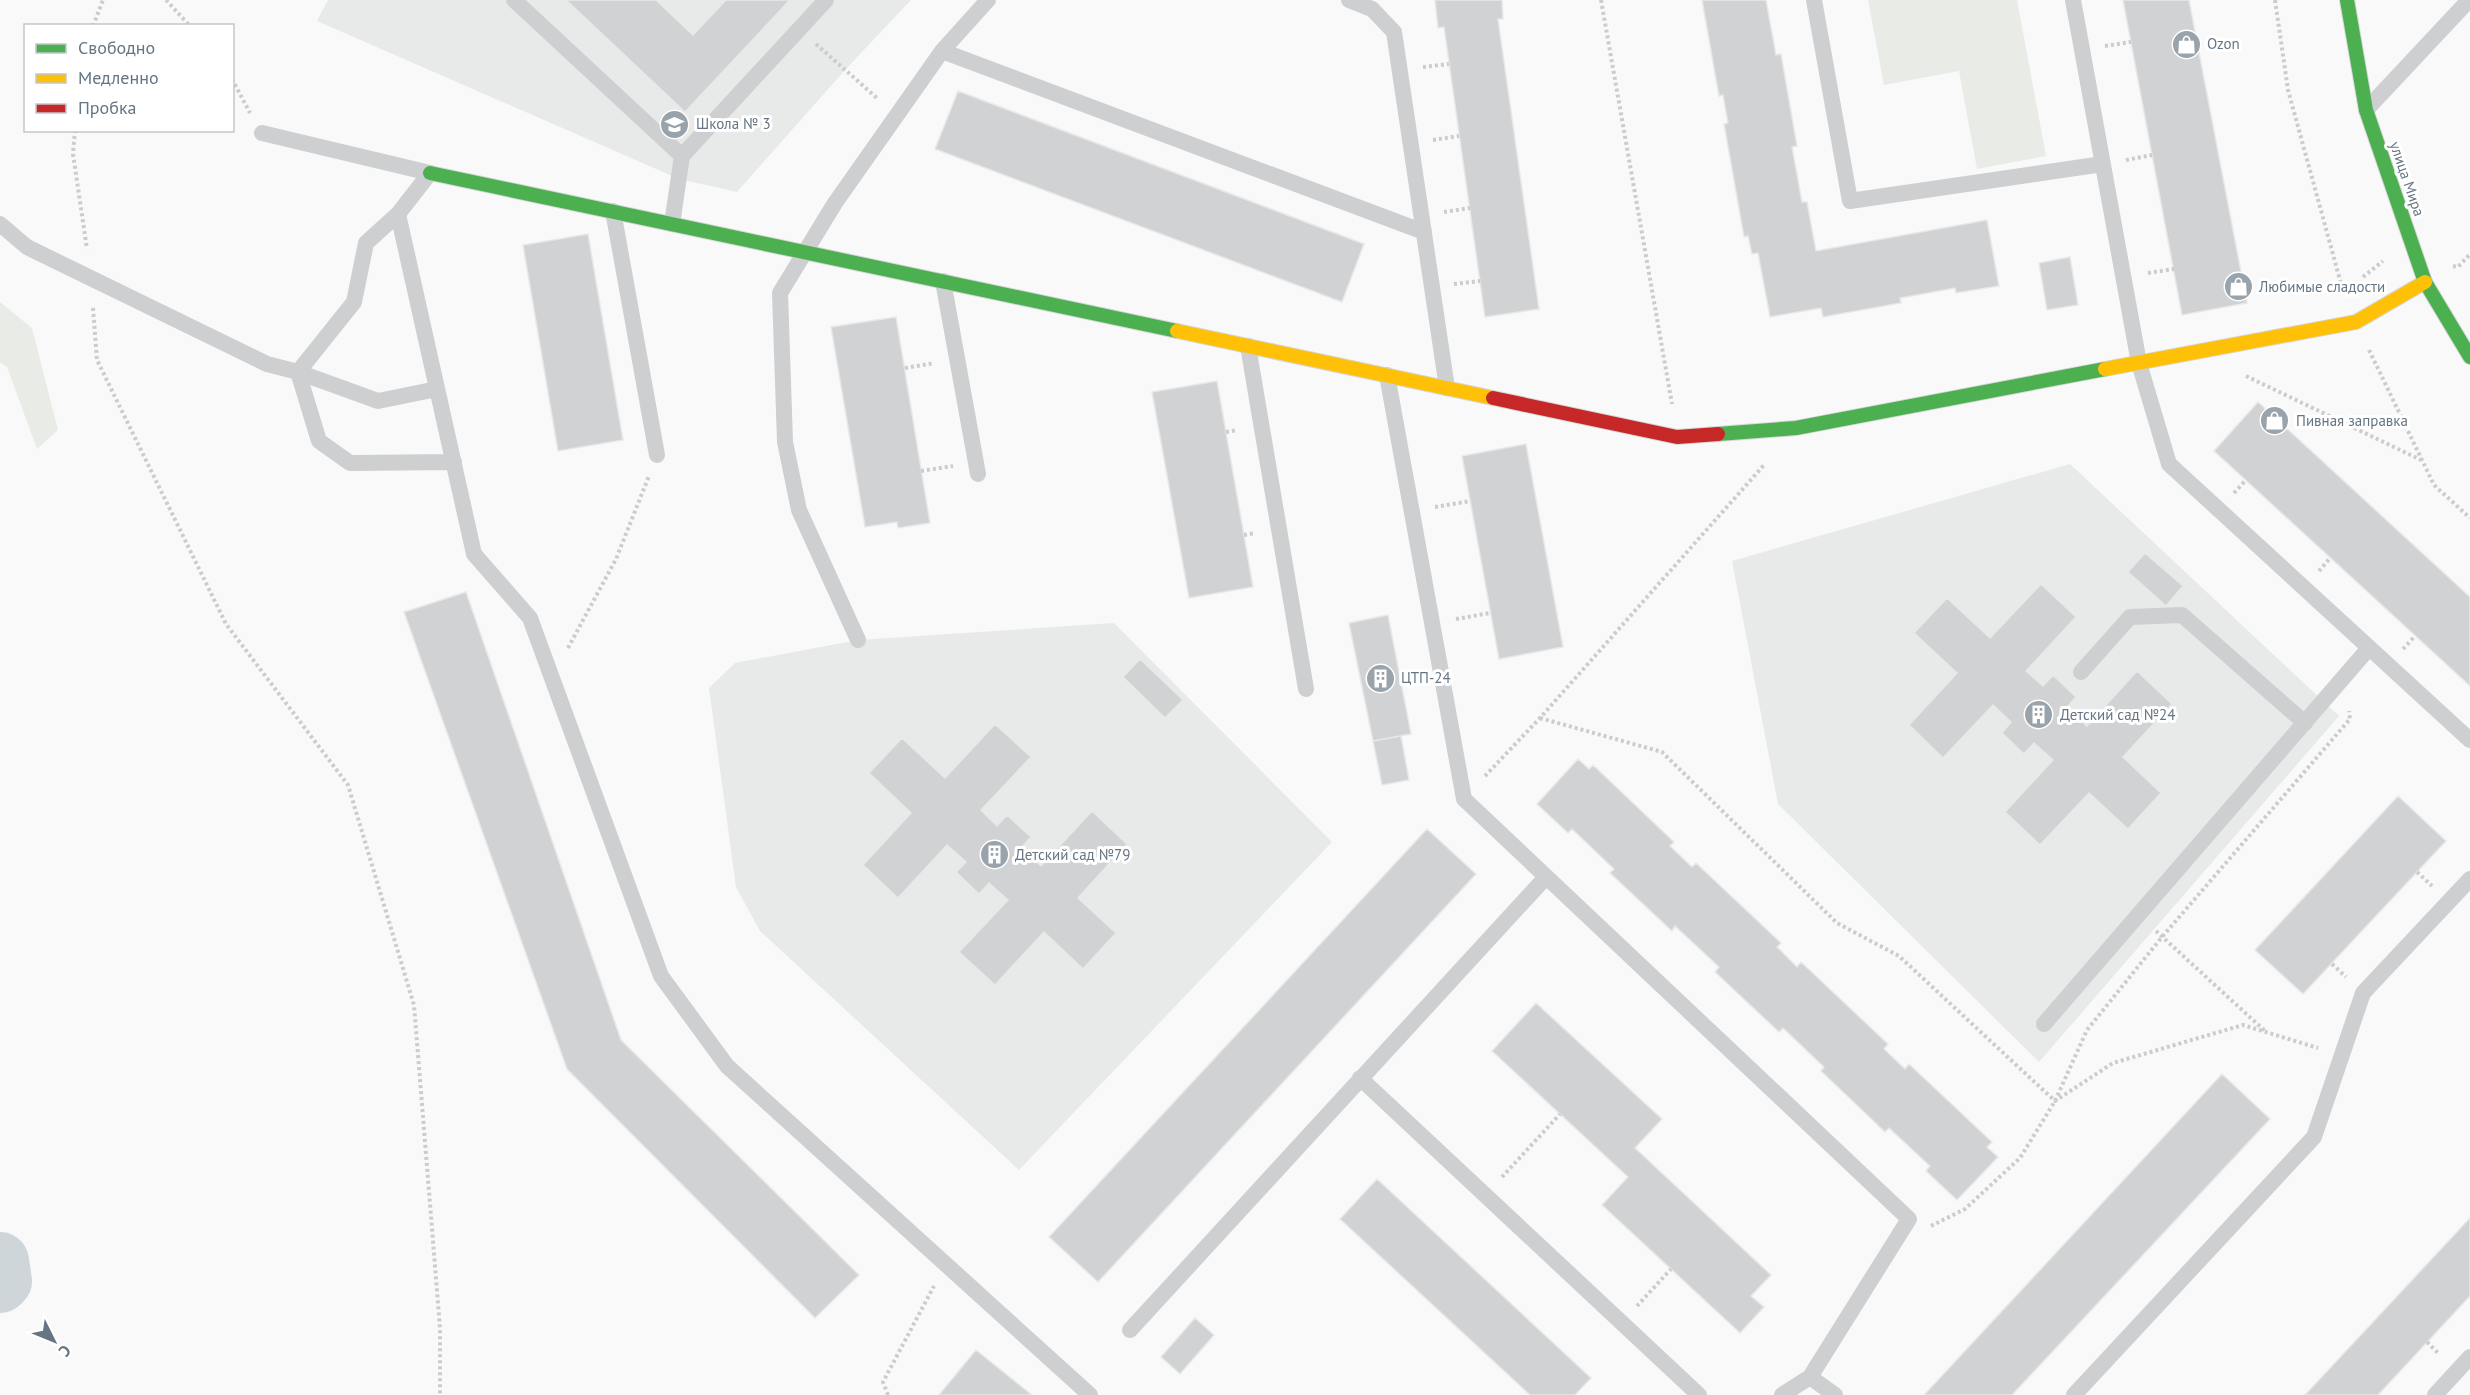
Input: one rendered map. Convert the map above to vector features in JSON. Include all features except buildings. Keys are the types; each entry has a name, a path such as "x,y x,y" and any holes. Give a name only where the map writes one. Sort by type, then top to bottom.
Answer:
{"street":[{"name":"улица Мира","path":"2348,0 2366,110 2425,282 2470,357"},
{"path":"430,173 1677,437 1796,428 2356,321 2425,282"}],"lane":[{"path":"514,0 682,156"},
{"path":"672,224 682,156 826,0"},
{"path":"858,640 799,510 785,442 780,293 835,203 942,51 988,0"},
{"path":"1349,0 1372,9 1394,32 1447,388"},
{"path":"1814,0 1850,201 2103,164"},
{"path":"2073,0 2139,363 2169,464 2470,740"},
{"path":"2366,110 2469,0"},
{"path":"942,51 1424,232"},
{"path":"262,133 430,173 398,214 366,243 354,303 298,372"},
{"path":"613,212 657,455"},
{"path":"398,214 474,554 530,618 661,976 727,1066 1089,1395"},
{"path":"0,224 27,247 267,364 298,372 378,401 437,389"},
{"path":"943,281 977,468"},
{"path":"1248,346 1306,689"},
{"path":"298,372 318,441 350,463 454,462"},
{"path":"1387,375 1464,799 1910,1219 1810,1377 1782,1395"},
{"path":"2081,672 2130,617 2182,615 2305,723"},
{"path":"2044,1024 2369,648"},
{"path":"1130,1330 1546,877"},
{"path":"2074,1395 2314,1137 2363,993 2470,879"},
{"path":"1360,1078 1699,1395"},
{"path":"2435,1395 2470,1357"},
{"path":"1810,1377 1835,1395"}],"path":[{"path":"94,24 103,0"},
{"path":"166,0 188,24"},
{"path":"1601,0 1677,437"},
{"path":"2275,0 2288,90 2343,292 2434,485 2470,518"},
{"path":"799,29 883,103"},
{"path":"234,83 262,133"},
{"path":"75,132 73,154 91,278 97,360 226,624 348,784 414,1005 440,1328 440,1395"},
{"path":"2458,267 2470,254"},
{"path":"2239,373 2421,460"},
{"path":"552,678 616,559 657,455"},
{"path":"1464,799 1540,718 1765,463"},
{"path":"921,471 977,468"},
{"path":"1412,512 1470,501"},
{"path":"1432,624 1490,613"},
{"path":"1910,1219 1932,1227 1965,1209 2020,1158 2055,1101 2087,1030 2162,937 2350,719 2344,677"},
{"path":"1540,718 1662,752 1837,923 1899,956 2055,1101"},
{"path":"2138,915 2266,1032"},
{"path":"2055,1101 2113,1063 2243,1025 2343,1055"},
{"path":"1484,1196 1560,1114"},
{"path":"888,1395 884,1382 946,1264"},
{"path":"1621,1323 1671,1269"}],"shaded area":[{"name":"Школа № 3","path":"328,0 911,0 845,70 737,192 679,179 317,21"},
{"path":"1868,0 2017,0 2046,156 1977,169 1959,71 1884,85"},
{"path":"0,302 32,328 58,430 37,449 7,367 0,362"},
{"path":"2070,464 2339,716 2039,1062 1778,804 1732,561"},
{"path":"1114,623 1332,842 1019,1170 760,931 736,887 709,688 735,663 858,640"}],"waterway":[{"path":"0,1261 3,1281 0,1284"}],"traffic: fast":[{"path":"2347,0 2366,110 2425,282 2470,357"},
{"path":"430,173 1177,331"},
{"path":"1718,434 1796,428 2105,369"}],"traffic: slow":[{"path":"2105,369 2356,322 2425,282"},
{"path":"1177,331 1493,398"}],"traffic: jam":[{"path":"1493,398 1677,437 1718,434"}],"place":[{"name":"Ozon","path":"2186,44"},
{"name":"Школа № 3","path":"675,124"},
{"name":"Любимые сладости","path":"2238,287"},
{"name":"Пивная заправка","path":"2275,421"},
{"name":"ЦТП-24","path":"1380,678"},
{"name":"Детский сад №24","path":"2039,715"},
{"name":"Детский сад №79","path":"994,855"}]}
